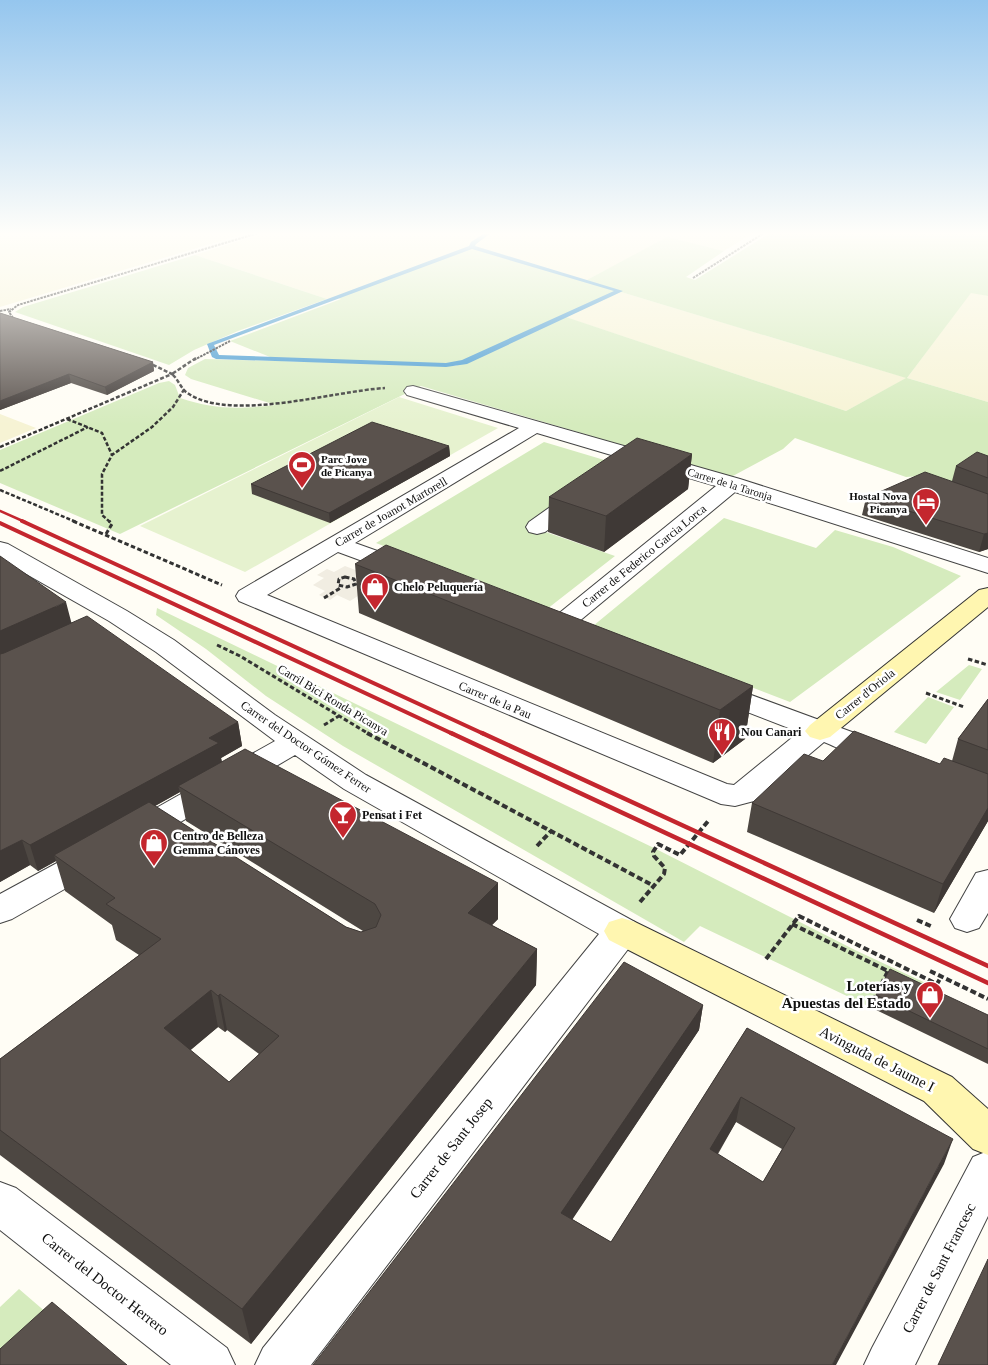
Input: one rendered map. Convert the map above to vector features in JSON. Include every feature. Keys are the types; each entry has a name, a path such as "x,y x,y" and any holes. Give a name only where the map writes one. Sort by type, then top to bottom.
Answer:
{"street":[{"name":"Carrer de la Taronja","path":"413,390 732,484 988,566"},
{"name":"Carrer de Joanot Martorell","path":"248,596 534,427"},
{"name":"Carrer de Federico Garcia Lorca","path":"583,638 547,624 732,484"},
{"path":"537,527 594,487"},
{"path":"836,517 862,506"},
{"path":"337,544 428,578"},
{"name":"Carrer del Doctor Gómez Ferrer","path":"0,549 107,621 164,646 296,742 355,782 629,919"},
{"name":"Carrer d'Oriola","path":"743,794 800,745 820,731 988,595"},
{"name":"Carrer de la Pau","path":"248,596 693,784 721,794 735,796 743,794"},
{"path":"698,683 906,764"},
{"path":"0,910 170,829 296,742"},
{"path":"967,918 988,882"},
{"name":"Avinguda de Jaume I","path":"629,919 938,1090 988,1136"},
{"name":"Carrer de Sant Josep","path":"280,1365 629,919"},
{"name":"Carrer de Sant Francesc","path":"889,1365 988,1171"},
{"name":"Carrer del Doctor Herrero","path":"0,1203 210,1365"}],"path":[{"path":"0,310 11,309 18,304 43,297"},
{"path":"11,309 9,312 11,317 20,320"},
{"path":"0,447 172,374 199,356 230,341"},
{"path":"146,362 178,378 188,394 207,402 233,406 282,402 376,388 413,390"},
{"path":"106,534 112,524 102,514 102,474 112,454 152,427 173,407 185,388"},
{"path":"66,419 102,433 112,454"},
{"path":"0,471 88,427"},
{"path":"0,490 248,596"},
{"path":"342,587 337,583 339,579 345,577 354,579 357,582 355,585"},
{"path":"322,600 342,587 355,585 361,588"},
{"name":"Carril Bici Ronda Picanya","path":"214,644 240,656 367,733 654,886"},
{"path":"968,659 988,665"},
{"path":"926,693 964,707"},
{"path":"629,919 664,874 665,868 654,856 654,848 658,844 680,855 709,820 700,816"},
{"path":"535,848 551,831"},
{"path":"766,958 799,916 937,984 942,977"},
{"path":"792,924 896,975"},
{"path":"868,1009 888,971"},
{"path":"930,971 988,998"}],"shaded area":[{"path":"0,297 34,297 0,307"},
{"path":"320,297 341,297 338,298 327,299"},
{"path":"610,297 637,297 907,378 846,411 565,317"},
{"path":"968,297 988,297 988,402 907,378"},
{"path":"0,414 36,428 0,443"},
{"path":"345,566 358,571 361,594 350,601 337,595 330,600 319,595 325,591 313,585 324,578 317,575 327,569 334,572"}],"green space":[{"path":"57,297 320,297 327,299 238,331 194,350 169,365 15,312 23,307"},
{"path":"611,297 566,317 846,411 906,378 637,297 968,297 907,378 988,402 988,464 947,486 921,476 906,477 795,438 783,449 731,477 421,386 120,534 0,483 0,450 159,383 169,381 175,385 180,398 205,405 238,408 276,405 191,379 185,375 188,368 205,359 455,366 484,355 446,364 275,359 230,341 341,299 338,298"},
{"name":"Parc Jove de Picanya","path":"399,397 498,428 245,572 140,526"},
{"path":"544,442 621,465 531,527 615,556 547,609 376,543"},
{"path":"724,518 816,548 835,530 893,547 961,576 790,702 593,626"},
{"path":"157,608 654,848 855,950 932,986 930,992 886,981 872,1008 700,926 684,942 343,746 266,696 206,649 156,615"},
{"path":"969,665 982,669 960,700 936,692"},
{"path":"928,697 954,707 926,744 894,732"},
{"path":"19,1289 62,1326 0,1365 0,1307"}],"building":[{"path":"0,313 153,362 105,387 69,374 0,401"},
{"path":"372,422 449,446 329,513 251,484"},
{"path":"637,438 692,454 606,516 549,497"},
{"path":"977,452 988,456 988,478 956,466"},
{"path":"925,472 988,494 988,533 984,534 866,498"},
{"path":"386,545 753,686 720,710 355,564"},
{"path":"0,556 66,602 0,631"},
{"path":"87,616 238,722 209,738 219,743 30,845 22,840 0,851 0,654"},
{"path":"988,699 988,750 958,739"},
{"path":"854,731 940,764 944,758 988,774 988,808 943,884 752,803 804,754 823,761"},
{"path":"245,749 498,883 468,913 537,949 242,1309 0,1130 0,1059 161,939 106,904 115,898 54,855 149,802 346,927 361,932 376,927 381,915 375,904 178,786","holes":["211,990 218,996 220,994 279,1036 229,1082 164,1028"]},
{"path":"624,962 703,1005 561,1213 611,1242 747,1028 953,1139 832,1365 313,1365","holes":["741,1097 795,1128 763,1182 710,1149"]},
{"path":"890,969 988,1015 988,1049 876,995"},
{"path":"988,1259 988,1365 938,1365"},
{"path":"52,1302 127,1365 0,1365 0,1349"}],"waterway":[{"path":"338,297 210,344 216,357 446,365 464,362 607,297"}],"railway":[{"path":"0,511 25,522"},
{"path":"22,521 484,734"},
{"path":"0,523 453,734"},
{"path":"451,733 988,983"},
{"path":"482,733 988,966"}],"place":[{"name":"Parc Jove de Picanya","path":"302,489"},
{"name":"Hostal Nova Picanya","path":"926,526"},
{"name":"Chelo Peluquería","path":"375,611"},
{"name":"Nou Canari","path":"722,756"},
{"name":"Pensat i Fet","path":"343,839"},
{"name":"Centro de Belleza Gemma Cánoves","path":"154,867"},
{"name":"Loterías y Apuestas del Estado","path":"930,1019"}]}
